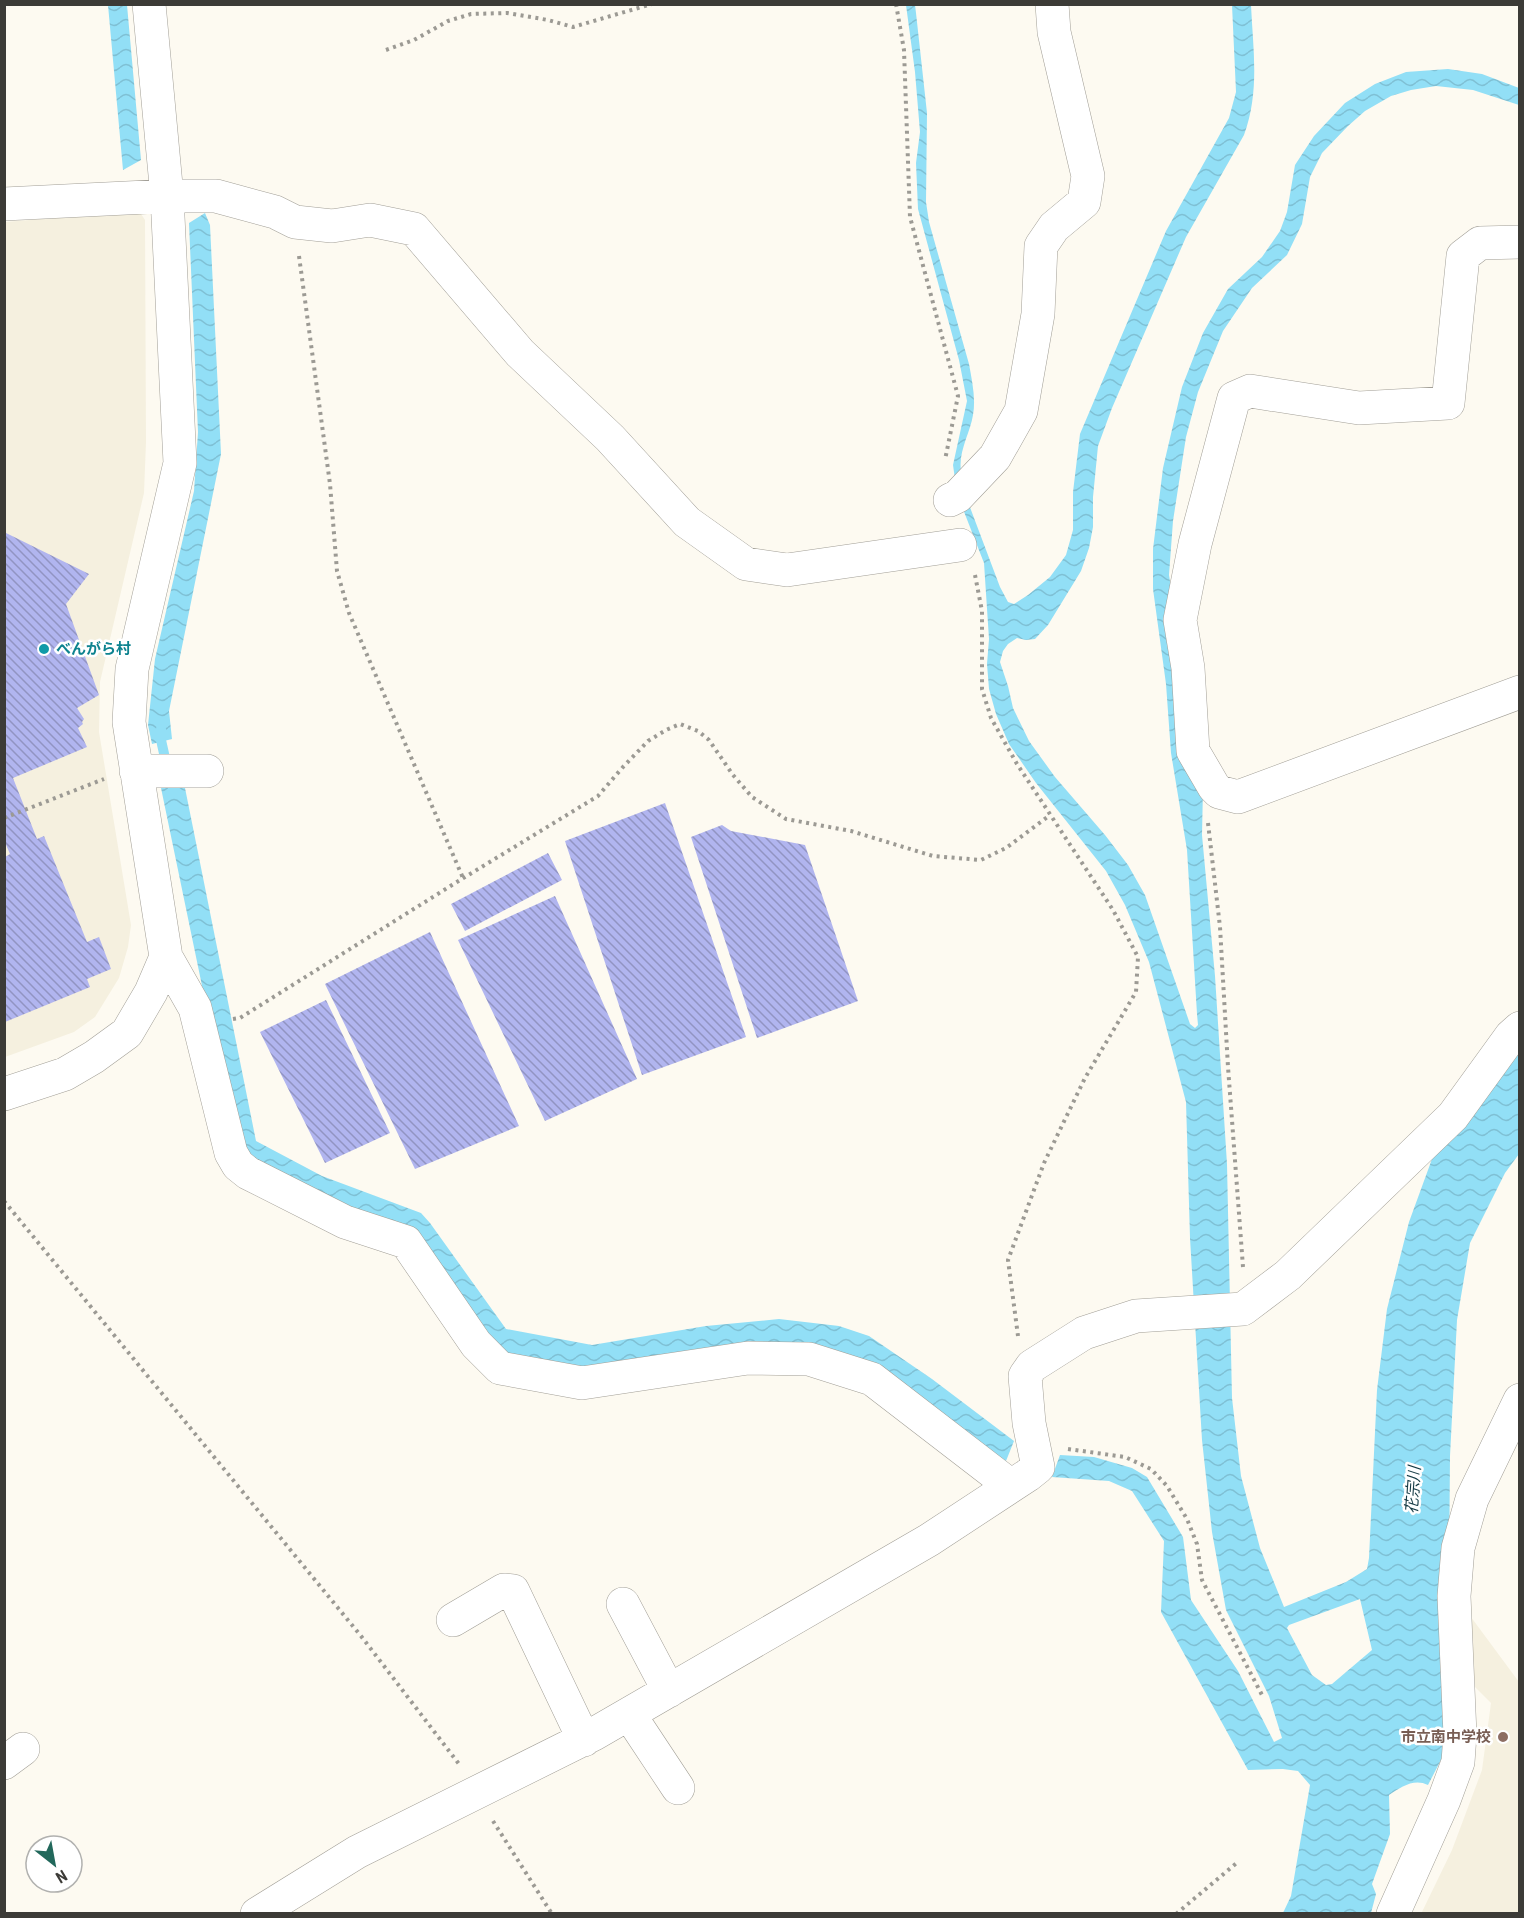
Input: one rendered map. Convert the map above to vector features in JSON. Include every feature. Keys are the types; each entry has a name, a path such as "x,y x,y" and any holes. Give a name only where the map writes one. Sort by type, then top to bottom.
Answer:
{"street":[{"path":"149,4 166,196 180,463 132,669 125,773 166,957 195,1008 231,1154 238,1165 248,1173 345,1222 406,1242 476,1344 500,1368 582,1383 748,1358 809,1359 872,1379 1011,1486"},
{"path":"950,500 958,496 995,457 1021,411 1038,314 1041,246 1054,227 1084,202 1088,177 1054,32 1052,4"},
{"path":"4,204 166,196 216,196 274,212 295,222 332,226 370,220 414,229 519,352 610,438 687,522 746,564 787,570 960,545"},
{"path":"1520,242 1480,243 1463,256 1448,403 1359,408 1250,391 1234,398 1195,544 1180,620 1188,668 1193,751 1214,787 1219,792 1238,798 1520,692"},
{"path":"125,773 207,771"},
{"path":"4,1094 65,1074 128,1033 151,992 166,957"},
{"path":"257,1914 357,1852 584,1740 929,1540 1011,1486 1038,1467 1029,1423 1025,1376 1032,1366 1084,1333 1136,1316 1243,1309 1288,1275 1453,1116 1511,1036 1520,1028"},
{"path":"1393,1914 1444,1800 1458,1762 1460,1735 1454,1596 1458,1548 1472,1499 1520,1400"},
{"path":"453,1620 504,1590 511,1578 513,1591 584,1740"},
{"path":"622,1604 669,1691"},
{"path":"629,1714 678,1788"}],"path":[{"path":"386,50 414,40 448,21 471,14 507,13 573,27 652,4"},
{"path":"896,4 904,50 910,217 958,396 942,471 950,500"},
{"path":"295,222 330,484 337,571 349,613 463,878"},
{"path":"960,545 973,565 982,611 982,688 991,718 1017,764 1113,910 1138,957 1136,992 1080,1089 1044,1163 1008,1260 1012,1302 1025,1376"},
{"path":"240,1018 598,796 648,741 680,724 698,731 709,740 733,776 752,797 786,819 851,831 933,856 981,860 1006,848 1050,815"},
{"path":"4,818 125,773"},
{"path":"1214,787 1208,817 1220,927 1243,1271 1243,1309"},
{"path":"4,1201 361,1636 477,1792 552,1914"},
{"path":"1034,1448 1055,1447 1125,1457 1151,1469 1167,1486 1187,1519 1197,1544 1202,1580 1262,1695"},
{"path":"1176,1914 1239,1861"}],"shaded area":[{"name":"べんがら村","path":"139,211 145,220 146,442 144,493 100,682 99,732 131,925 128,947 119,978 95,1017 74,1032 5,1057 5,222"},
{"name":"市立南中学校","path":"1468,1613 1519,1682 1519,1913 1421,1914 1452,1850 1482,1770 1491,1703 1475,1687"}],"water":[{"path":"108,5 127,5 141,160 123,170"},
{"path":"906,5 915,5 927,113 926,202 929,222 969,364 973,389 973,415 961,460 962,475 955,479 953,465 967,401 959,360 918,209 916,163 920,132"},
{"name":"花宗川","path":"1232,5 1251,5 1254,86 1249,119 1244,135 1186,237 1112,408 1098,446 1093,497 1093,527 1081,571 1048,625 1035,639 1017,638 1008,644 1000,662 1013,708 1029,741 1055,777 1128,865 1145,895 1190,1024 1195,1028 1198,1025 1187,850 1171,753 1166,684 1153,589 1153,549 1163,468 1182,387 1203,333 1228,289 1262,257 1280,231 1287,212 1295,165 1314,136 1345,103 1375,84 1406,72 1448,69 1482,74 1519,88 1519,105 1473,90 1436,86 1391,96 1365,111 1322,153 1310,177 1302,224 1287,255 1252,288 1223,331 1198,392 1186,437 1173,521 1169,575 1203,788 1202,835 1215,976 1227,1164 1232,1398 1241,1476 1260,1548 1284,1607 1346,1582 1367,1569 1377,1390 1387,1309 1409,1222 1432,1159 1519,1042 1519,1154 1505,1173 1470,1243 1457,1320 1450,1456 1448,1693 1442,1758 1428,1785 1413,1783 1389,1795 1390,1834 1372,1884 1376,1894 1371,1913 1283,1913 1291,1896 1310,1785 1298,1771 1248,1770 1161,1612 1164,1541 1132,1491 1109,1481 1052,1477 1060,1455 1094,1457 1132,1468 1147,1477 1183,1537 1191,1600 1238,1671 1274,1742 1282,1738 1269,1696 1226,1610 1212,1532 1202,1440 1190,1238 1186,1102 1149,962 1125,905 1106,871 1036,783 1009,744 996,714 989,689 987,664 989,639 984,563 961,504 968,502 1000,587 1008,602 1014,604 1028,595 1050,577 1066,555 1073,530 1073,492 1080,434 1166,231 1229,118 1236,92","holes":["1360,1599 1372,1650 1332,1684 1326,1685 1312,1675 1287,1628 1289,1625"]},
{"path":"205,213 210,225 221,454 169,711 172,739 152,744 148,725 155,659 194,491 198,432 189,223"},
{"path":"184,783 256,1141 322,1176 421,1213 506,1329 592,1345 706,1326 779,1319 839,1326 869,1336 932,1379 1014,1441 1006,1461 883,1376 594,1369 497,1352 424,1252 249,1164 234,1140 161,788"}],"building":[{"name":"べんがら村","path":"4,532 89,574 66,604 99,695 77,708 84,719 83,724 78,728 87,747 13,778 37,839 44,836 87,942 99,937 111,969 87,979 90,987 5,1022 5,857 10,854 4,840"},
{"path":"665,803 746,1037 642,1075 565,841"},
{"path":"722,825 731,831 805,845 858,1001 757,1038 691,837"},
{"path":"548,853 562,880 465,931 451,904"},
{"path":"555,896 637,1079 545,1121 458,940"},
{"path":"430,932 519,1126 415,1169 325,984"},
{"path":"326,1000 390,1133 325,1163 260,1032"}],"waterway":[{"path":"161,729 167,767"}],"place":[{"name":"べんがら村","path":"44,649"},
{"name":"市立南中学校","path":"1503,1737"}]}
